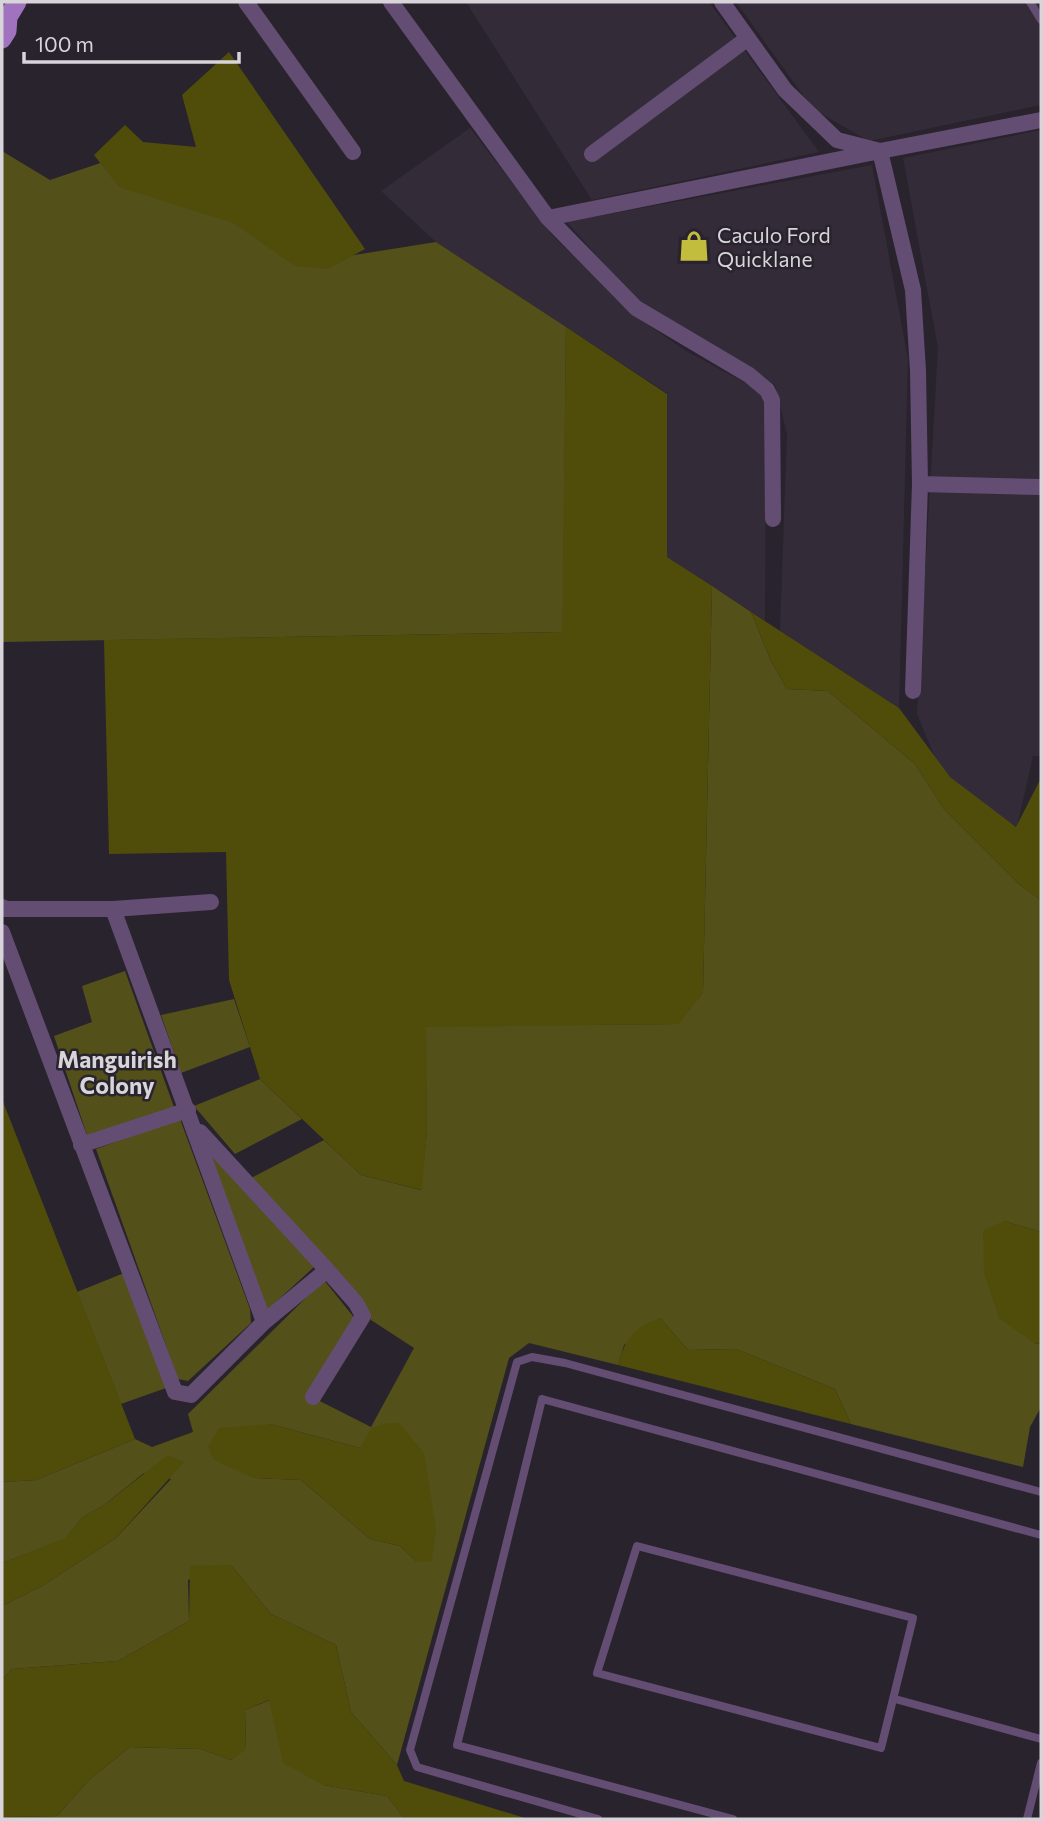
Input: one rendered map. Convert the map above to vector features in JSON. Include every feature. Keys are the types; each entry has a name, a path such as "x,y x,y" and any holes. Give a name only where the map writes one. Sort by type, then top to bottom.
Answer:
{"main road":[{"path":"2,39 7,31 9,13"}],"street":[{"path":"246,2 353,152"},
{"path":"391,2 548,218 636,308 749,375 767,390 772,400 773,519"},
{"path":"722,2 785,90 836,140 880,151"},
{"path":"592,154 748,38"},
{"path":"548,218 1041,120"},
{"path":"880,151 913,290 918,371 920,484 912,691"},
{"path":"920,484 1041,487"},
{"path":"3,913 211,902"},
{"path":"113,909 264,1322"},
{"path":"2,932 176,1392 191,1395 264,1322 327,1270"},
{"path":"81,1145 188,1110"},
{"path":"194,1126 327,1270 356,1303 363,1317 313,1397"}],"lane":[{"path":"1030,2 1041,20"},
{"path":"598,1819 417,1767 410,1749 517,1362 532,1357 565,1363 1041,1492"},
{"path":"733,1819 457,1745 542,1399 1041,1535"},
{"path":"637,1546 914,1618 895,1699 881,1748 597,1673 637,1546"},
{"path":"895,1699 1041,1739"},
{"path":"1027,1819 1041,1763"}],"shaded area":[{"path":"466,2 709,2 819,152 592,200"},
{"path":"736,2 1041,2 1041,105 869,141 813,109"},
{"path":"229,52 365,249 328,269 295,266 233,223 119,187 94,155 125,125 143,142 196,147 182,95"},
{"path":"470,128 553,236 631,313 686,351 762,392 766,409 765,621 667,557 667,393 436,242 381,191"},
{"path":"1041,130 1041,756 1033,756 1017,827 943,777 917,714 938,348 903,158"},
{"path":"2,151 50,180 124,155 304,263 436,242 566,327 563,632 2,642"},
{"path":"872,165 908,359 899,708 780,631 787,434 775,385 631,295 567,222"},
{"path":"566,327 667,394 667,557 712,586 703,992 679,1024 426,1027 427,1130 422,1190 361,1175 260,1079 229,980 226,852 109,854 104,640 562,632"},
{"path":"712,586 751,612 770,659 787,689 828,691 915,764 944,809 1020,885 1041,900 1041,1232 1004,1221 1034,1343 1041,1344 1041,1407 1030,1427 1023,1467 851,1424 835,1389 736,1349 688,1350 660,1318 624,1345 618,1365 529,1343 509,1358 397,1765 351,1712 336,1645 271,1614 231,1565 188,1580 189,1621 118,1661 12,1669 2,1679 2,1606 42,1586 116,1538 171,1479 144,1473 104,1505 83,1517 65,1539 2,1563 2,1482 36,1480 135,1439 152,1447 193,1432 188,1414 324,1280 356,1320 308,1395 371,1427 414,1348 371,1320 362,1300 251,1178 324,1140 361,1175 421,1190 427,1130 425,1026 678,1024 703,992","holes":["270,1424 360,1448 417,1562 400,1546 370,1539 301,1480 255,1478 213,1458"]},
{"path":"751,612 899,708 950,777 1016,827 1041,778 1041,900 1020,885 944,809 915,764 828,691 787,689 770,659"},
{"path":"125,971 174,1107 88,1138 54,1036 92,1022 82,986"},
{"path":"234,999 250,1047 181,1073 161,1015"},
{"path":"260,1079 302,1119 235,1154 194,1106"},
{"path":"2,1099 135,1439 36,1480 2,1482"},
{"path":"180,1119 250,1309 251,1323 188,1381 178,1379 96,1149"},
{"path":"210,1154 314,1267 265,1312"},
{"path":"1004,1221 1041,1232 1041,1344 1034,1343 999,1318 984,1273 983,1231"},
{"path":"124,1273 166,1388 121,1404 77,1292"},
{"path":"660,1318 688,1350 736,1349 835,1389 851,1424 618,1365 624,1347 632,1335"},
{"path":"399,1423 424,1453 436,1529 432,1561 417,1562 400,1546 370,1539 301,1480 255,1478 222,1464 213,1458 208,1447 219,1428 270,1424 360,1448 371,1428"},
{"path":"168,1455 184,1462 116,1538 42,1586 2,1606 2,1563 65,1538 83,1517 104,1505"},
{"path":"231,1565 271,1614 336,1645 351,1712 397,1765 404,1781 528,1819 405,1819 387,1796 323,1785 283,1763 269,1700 245,1710 246,1749 231,1760 201,1749 130,1747 89,1780 57,1816 2,1817 2,1679 12,1669 118,1661 189,1621 190,1566"},
{"path":"270,1700 276,1726 323,1785 387,1796 405,1819 2,1819 57,1816 89,1780 130,1747 201,1749 231,1760 246,1748 245,1710"}],"place":[{"name":"Caculo Ford Quicklane","path":"694,246"}],"district":[{"name":"Manguirish Colony","path":"117,1072"}]}
